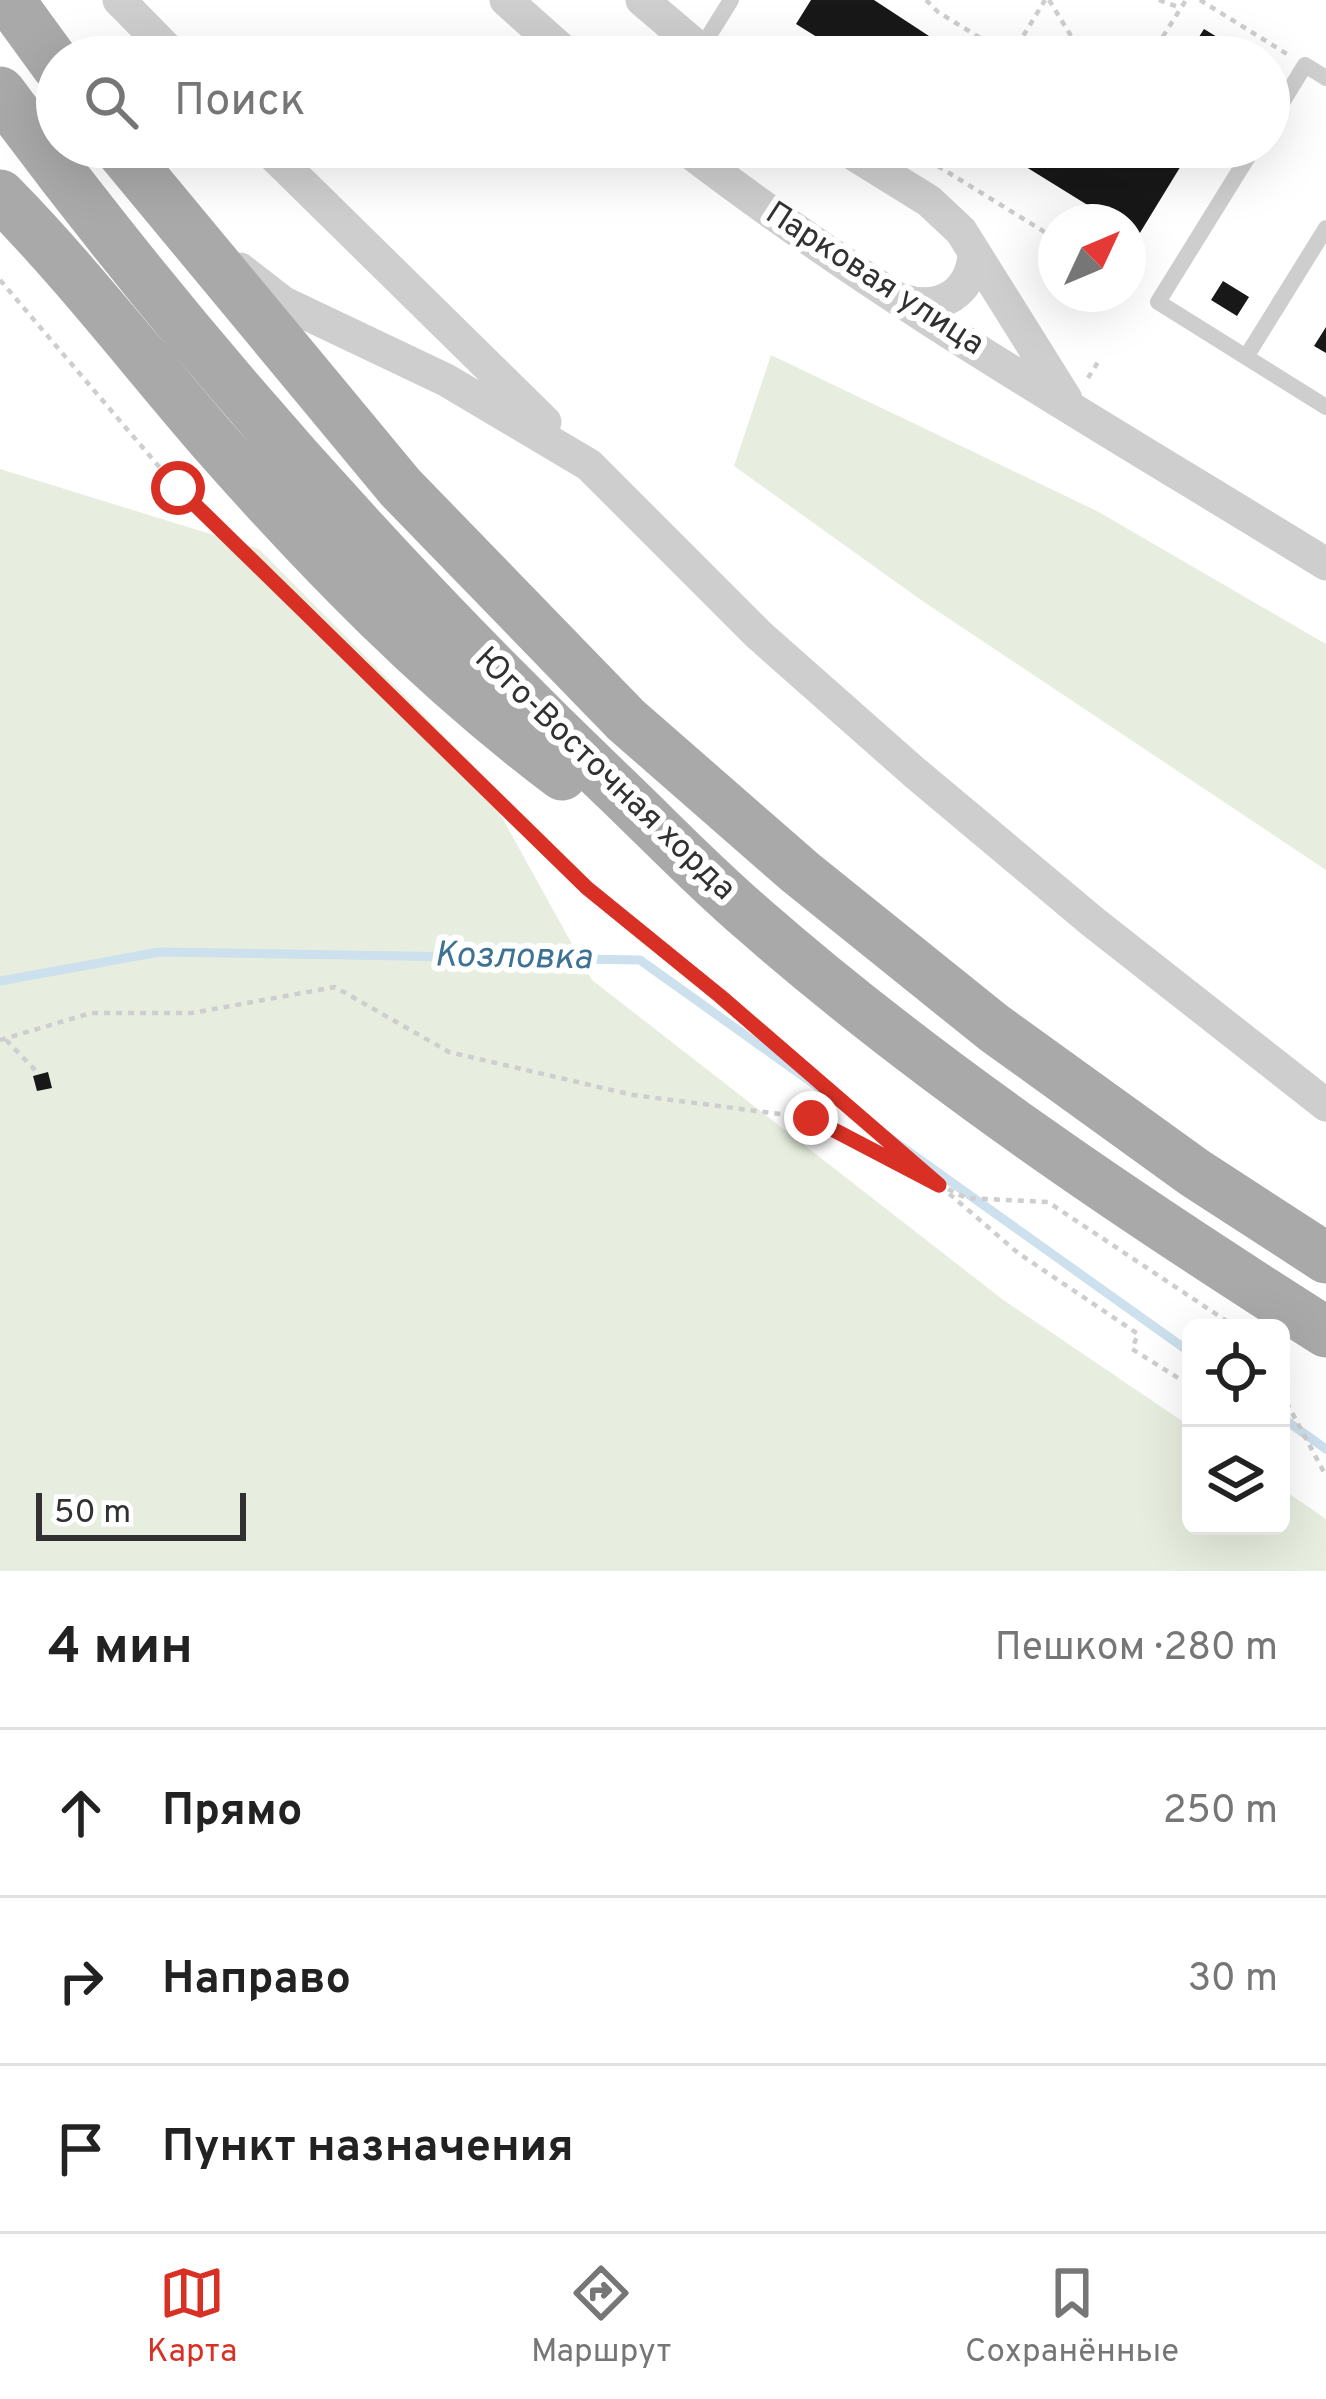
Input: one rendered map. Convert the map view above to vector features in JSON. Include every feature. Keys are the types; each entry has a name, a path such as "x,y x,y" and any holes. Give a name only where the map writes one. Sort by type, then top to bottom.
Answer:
{"main road":[{"path":"9,0 36,37"},
{"name":"Юго-Восточная хорда","path":"0,92 36,141"},
{"name":"Юго-Восточная хорда","path":"56,168 222,373 390,563 539,715 752,919 979,1098 1157,1225 1326,1332"},
{"name":"Юго-Восточная хорда","path":"134,168 400,487 626,720 800,872 994,1028 1196,1173 1326,1258"},
{"path":"0,195 357,597 494,723 752,919"}],"street":[{"path":"119,0 154,36"},
{"path":"506,0 546,36"},
{"path":"642,0 685,36"},
{"path":"286,168 759,634 1094,922 1326,1105"},
{"name":"Парковая улица","path":"710,168 898,299 1326,564"},
{"name":"Парковая улица","path":"876,168 929,201 961,231 1070,406"},
{"path":"152,193 213,250 284,303 446,380 589,465"},
{"path":"898,299 938,305 965,284 973,272 974,256"}],"lane":[{"path":"713,36 731,0"},
{"path":"1290,90 1305,65 1326,78"},
{"path":"1241,168 1158,302 1326,406"},
{"path":"1246,357 1326,228"}],"path":[{"path":"926,0 977,36"},
{"path":"1024,36 1047,0 1070,36"},
{"path":"1159,0 1181,8"},
{"path":"1163,36 1186,0"},
{"path":"1200,0 1258,36"},
{"path":"1290,56 1305,65"},
{"path":"941,168 1038,228"},
{"path":"0,280 178,488 587,888 1018,1253 1138,1334 1132,1349 1182,1380"},
{"path":"3,1040 91,1013 193,1013 335,987 448,1052 633,1095 811,1118 966,1198 1048,1202 1224,1319"},
{"path":"3,1040 36,1070"},
{"path":"1290,1410 1326,1476"}],"green space":[{"path":"771,355 1097,511 1326,644 1326,870 921,600 734,466"},
{"path":"0,469 259,549 473,765 592,980 1002,1299 1182,1421 1182,1535 1290,1535 1290,1494 1326,1519 1326,1571 0,1571"}],"building":[{"path":"811,0 874,0 929,36 815,36 796,24"},
{"path":"1028,168 1180,168 1146,223 1146,204 1086,204"},
{"path":"1223,281 1249,297 1237,316 1211,300"},
{"path":"1326,327 1326,353 1314,346"},
{"path":"48,1072 52,1088 37,1091 33,1076"}],"waterway":[{"name":"Козловка","path":"0,981 159,952 640,960 1182,1347"},
{"name":"Козловка","path":"1290,1423 1326,1449"}],"route":[{"path":"178,488 587,888 939,1185 811,1118"}]}
